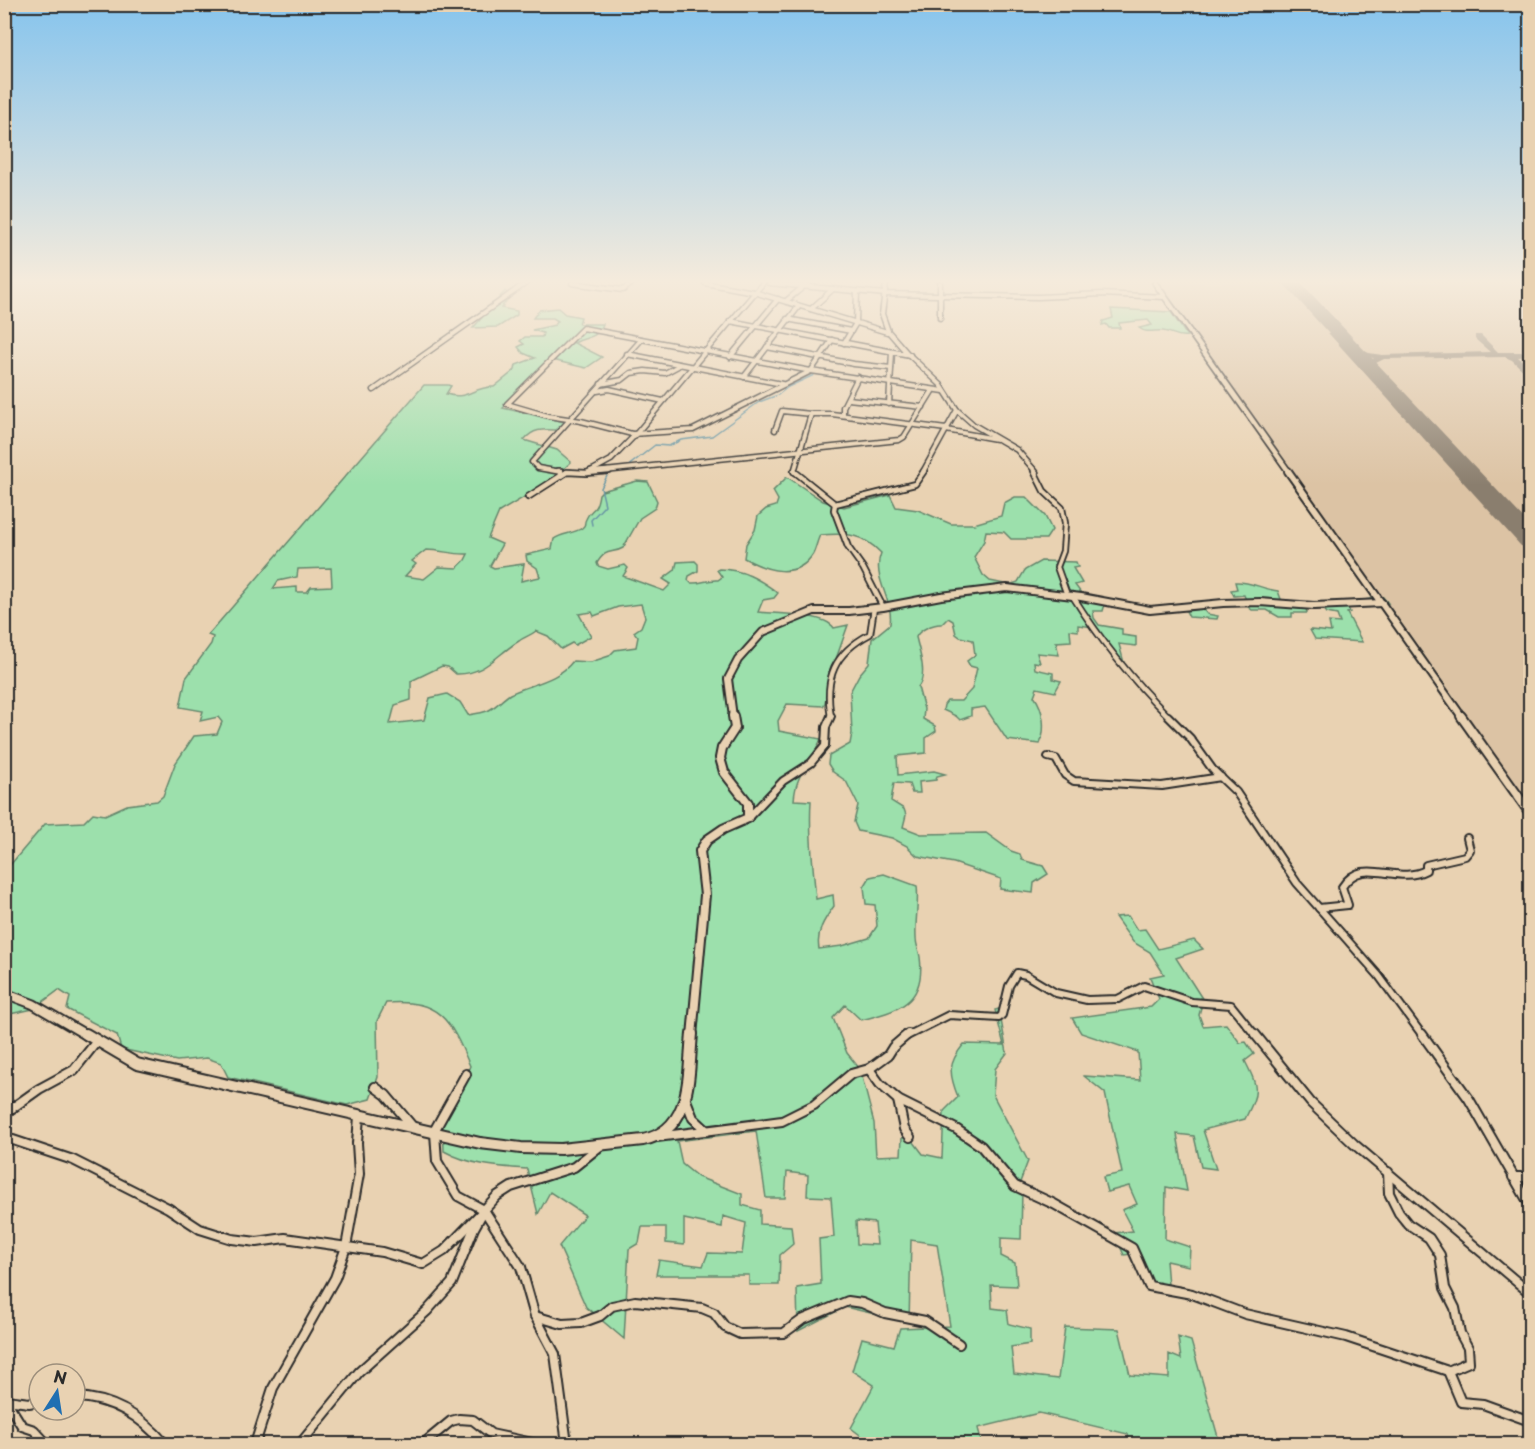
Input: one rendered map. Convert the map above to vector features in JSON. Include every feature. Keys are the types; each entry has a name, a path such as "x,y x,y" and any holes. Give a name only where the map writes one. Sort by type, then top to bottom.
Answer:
{"street":[{"path":"374,390 430,351"},
{"path":"520,409 507,404 559,351"},
{"path":"561,476 561,471 538,468 532,462 630,351"},
{"path":"692,351 945,391"},
{"path":"587,473 611,460 636,434 706,351"},
{"path":"730,357 735,351"},
{"path":"744,377 764,351"},
{"path":"785,351 891,368"},
{"path":"504,407 636,434 693,430 811,371 826,351"},
{"path":"885,351 911,356"},
{"path":"906,351 945,391 957,410 998,440 1017,450 1038,475 1044,491 1062,508 1065,523 1063,552 1057,567 1070,595 1099,638 1145,693 1190,738 1236,792 1284,866 1379,976 1469,1099 1530,1205"},
{"path":"1203,351 1530,813"},
{"path":"889,404 892,352"},
{"path":"627,354 784,384"},
{"path":"601,384 622,380 631,373 645,371 665,373 683,365"},
{"path":"843,415 843,407 858,377"},
{"path":"593,394 609,389 663,401"},
{"path":"528,497 573,471 587,473 899,440 904,437 933,390"},
{"path":"848,399 923,407"},
{"path":"835,504 915,484 927,467 957,410"},
{"path":"775,430 782,411 806,412 946,429 975,437 998,440"},
{"path":"811,414 794,472 835,504"},
{"path":"707,1131 695,1122 688,1112 686,1100 705,895 700,851 707,840 723,829 748,818 783,781 811,763 825,746 826,727 831,718 827,695 837,659 859,640 870,634 879,608 863,568 848,547 834,510 835,504"},
{"path":"748,818 748,802 724,772 720,758 722,748 735,728 728,682 738,660 763,632 814,611 879,608 941,596 1005,588 1070,595 1150,610 1222,603 1263,602 1314,606 1382,603"},
{"path":"1048,756 1056,759 1068,780 1074,781 1162,786 1221,777"},
{"path":"1319,908 1348,904 1342,887 1353,874 1371,871 1412,877 1422,874 1426,870 1426,865 1465,856 1470,850 1467,838"},
{"path":"4,993 33,1004 137,1064 502,1148 542,1150 599,1147 782,1121 814,1105 851,1074 869,1069 888,1055 904,1036 949,1015 999,1018 1002,1015 1009,986 1017,973 1022,973 1043,988 1090,1002 1128,996 1143,986 1192,1002 1232,1005 1311,1103 1530,1293"},
{"path":"4,1114 33,1093 74,1070 97,1041"},
{"path":"869,1069 880,1084 898,1100 956,1129 981,1146 1015,1186 1054,1204 1132,1248 1144,1280 1149,1286 1192,1294 1245,1314 1347,1337 1448,1371 1469,1362 1468,1348 1460,1333 1455,1308 1445,1288 1440,1255 1429,1239 1408,1224 1395,1208 1389,1194 1388,1172"},
{"path":"466,1074 434,1133 437,1161 458,1196 484,1210 521,1267 535,1316 555,1354 567,1444"},
{"path":"375,1087 386,1095 414,1128"},
{"path":"653,1138 677,1118 686,1100"},
{"path":"898,1100 903,1129 910,1137"},
{"path":"255,1444 273,1388 335,1278 346,1246 359,1174 357,1143 359,1116"},
{"path":"4,1137 73,1160 168,1208 200,1229 232,1239 257,1242 285,1238 382,1252 423,1264 431,1262 444,1251 497,1196 511,1187 574,1167 599,1147"},
{"path":"1514,1177 1530,1177"},
{"path":"300,1444 359,1372 426,1311 452,1283 474,1228 484,1210"},
{"path":"535,1316 562,1324 581,1323 600,1316 612,1306 635,1300 702,1308 714,1313 725,1327 741,1334 784,1333 802,1320 848,1301 862,1303 885,1313 925,1321 959,1344"},
{"path":"1448,1371 1461,1402 1483,1404 1530,1421"},
{"path":"87,1398 107,1400 131,1412 150,1426 165,1444"},
{"path":"6,1399 27,1403"},
{"path":"6,1399 22,1426 34,1430 47,1444"},
{"path":"423,1444 450,1421 459,1419 473,1420 491,1434 537,1444"}],"shaded area":[{"path":"1207,351 1530,351 1530,803"}],"green space":[{"path":"521,351 589,351 602,357 586,368 552,360 503,408 565,422 556,430 538,430 524,440 557,450 571,462 550,482 499,512 488,538 502,544 490,566 494,568 524,564 521,581 540,577 537,568 527,561 526,555 552,549 554,539 582,528 588,515 595,508 602,491 637,481 648,482 657,501 655,508 640,518 623,548 606,553 597,563 598,566 608,569 625,565 628,568 623,576 664,591 671,584 663,579 675,570 677,562 695,561 698,564 698,571 689,576 688,580 691,583 718,580 722,577 717,570 727,569 750,576 778,593 774,598 763,600 758,612 820,619 834,628 848,625 830,676 823,706 787,704 778,721 779,731 821,739 801,775 794,800 811,801 811,838 816,899 833,895 834,906 820,932 819,949 842,946 869,938 877,926 875,905 866,904 864,887 870,877 884,874 917,886 916,943 921,973 914,995 898,1008 874,1017 861,1020 845,1005 833,1018 847,1053 860,1069 874,1123 876,1156 901,1155 902,1138 910,1137 923,1154 942,1158 944,1111 958,1097 951,1075 952,1063 964,1044 1004,1045 995,1010 999,1009 1007,1053 995,1069 993,1095 1028,1161 1019,1185 1022,1190 1021,1239 1001,1238 1001,1256 1015,1263 1017,1286 991,1285 992,1308 1007,1310 1009,1324 1030,1329 1030,1344 1011,1347 1014,1374 1058,1379 1065,1327 1119,1329 1130,1375 1169,1378 1169,1354 1181,1359 1178,1337 1191,1341 1220,1444 1130,1444 1128,1434 1039,1413 978,1428 982,1444 872,1444 851,1428 874,1385 852,1371 862,1338 894,1346 900,1328 950,1326 937,1244 911,1240 909,1322 845,1307 798,1331 797,1288 821,1284 819,1239 834,1237 831,1197 807,1196 808,1175 787,1172 785,1198 766,1198 756,1131 677,1141 682,1164 698,1177 742,1194 742,1205 760,1210 760,1224 791,1226 793,1244 780,1255 779,1285 749,1285 749,1275 656,1275 659,1260 703,1266 708,1253 742,1254 746,1223 723,1216 722,1227 684,1219 684,1245 666,1243 666,1227 642,1227 639,1243 629,1249 624,1339 586,1307 559,1246 585,1215 550,1192 538,1214 527,1169 474,1162 444,1151 443,1124 470,1066 449,1024 431,1009 404,1003 386,1003 377,1021 378,1077 370,1099 347,1105 228,1077 221,1063 207,1058 177,1061 121,1049 117,1035 67,1009 70,997 59,990 33,1009 5,1015 5,871 45,824 84,822 93,813 105,815 127,805 157,801 163,796 175,764 194,736 217,734 222,722 218,717 200,721 203,711 180,707 186,678 211,644 213,637 208,635 424,385 451,386 446,394 454,396 494,387 515,370 516,365 535,358","holes":["426,550 458,554 468,554 457,568 439,567 424,579 405,576 416,564 412,561","331,568 332,586 311,587 307,592 297,592 297,587 273,589 278,581 297,577 298,569","641,604 645,617 641,627 634,632 638,637 636,647 615,650 609,656 591,662 573,661 560,673 510,694 485,712 468,715 460,702 447,694 430,698 424,720 390,724 395,705 411,700 411,681 442,666 448,667 456,674 475,671 536,631 548,636 561,649 572,643 575,645 591,636 579,614 592,612 594,616 618,607","856,1221 875,1223 877,1245 857,1244"]},
{"path":"787,477 823,501 844,507 890,495 896,507 918,510 951,524 974,524 1001,516 1004,503 1015,497 1026,497 1045,516 1052,530 1046,539 1011,539 1004,532 986,531 984,541 974,557 983,575 990,581 1009,585 1018,582 1025,570 1041,561 1076,562 1078,567 1073,568 1082,583 1075,585 1081,593 1147,607 1246,600 1244,595 1234,596 1231,590 1237,589 1235,582 1278,591 1282,602 1358,601 1383,597 1388,603 1347,606 1350,612 1347,613 1362,642 1315,639 1310,630 1331,632 1329,622 1340,623 1337,615 1327,613 1323,608 1306,608 1307,613 1292,613 1292,617 1279,617 1267,610 1252,610 1243,603 1200,606 1207,614 1218,616 1217,619 1189,617 1184,607 1150,611 1105,604 1103,611 1093,611 1094,618 1099,625 1122,629 1122,635 1136,637 1136,646 1119,644 1124,663 1094,627 1078,625 1078,631 1070,630 1071,641 1056,642 1059,655 1037,653 1040,663 1034,662 1035,669 1053,673 1053,679 1061,681 1055,692 1037,688 1034,696 1043,720 1040,744 1007,740 985,707 971,709 971,716 960,720 943,710 947,701 961,701 972,689 977,668 970,666 967,661 975,655 973,640 956,634 953,621 948,618 942,624 931,626 920,632 916,637 923,670 918,687 924,709 923,719 935,726 936,731 926,738 926,753 897,756 898,775 934,771 945,774 937,776 936,780 919,782 920,793 912,793 909,784 894,783 891,801 904,809 906,815 903,827 921,834 986,833 1011,851 1020,854 1022,860 1043,866 1048,874 1034,883 1033,893 1000,889 1001,879 954,863 917,856 907,846 892,838 858,831 854,822 858,805 846,781 833,772 828,764 829,756 850,744 852,733 850,692 869,663 872,639 890,624 889,606 879,571 881,553 860,538 829,534 820,535 813,554 799,567 790,570 781,571 762,567 744,558 746,544 755,530 758,516 766,509 776,506 778,500 773,491"},
{"path":"1128,916 1137,930 1145,929 1158,949 1194,940 1203,949 1176,958 1203,1000 1199,1015 1203,1026 1226,1024 1240,1043 1246,1042 1254,1054 1245,1061 1256,1090 1245,1119 1203,1130 1216,1169 1201,1167 1194,1136 1177,1134 1187,1191 1166,1187 1165,1239 1190,1247 1189,1266 1166,1261 1168,1285 1152,1282 1140,1253 1124,1255 1114,1233 1133,1231 1122,1210 1137,1204 1129,1186 1107,1192 1103,1177 1122,1173 1105,1093 1084,1076 1140,1080 1138,1052 1081,1033 1072,1018 1151,1007 1159,999 1150,977 1164,974 1150,952 1133,942 1115,917"}],"waterway":[{"path":"627,467 655,445 669,446 681,440 712,436 759,402 778,395 788,387 814,375"},
{"path":"592,525 591,520 605,505 601,488 609,472"}],"taxiway":[{"path":"1358,351 1367,355 1382,357"},
{"path":"1492,355 1494,354 1494,351"},
{"path":"1492,355 1530,354"},
{"path":"1372,369 1372,362 1383,357 1492,355"},
{"path":"1507,355 1515,358 1530,372"}],"runway":[{"path":"1355,351 1530,540"}]}
